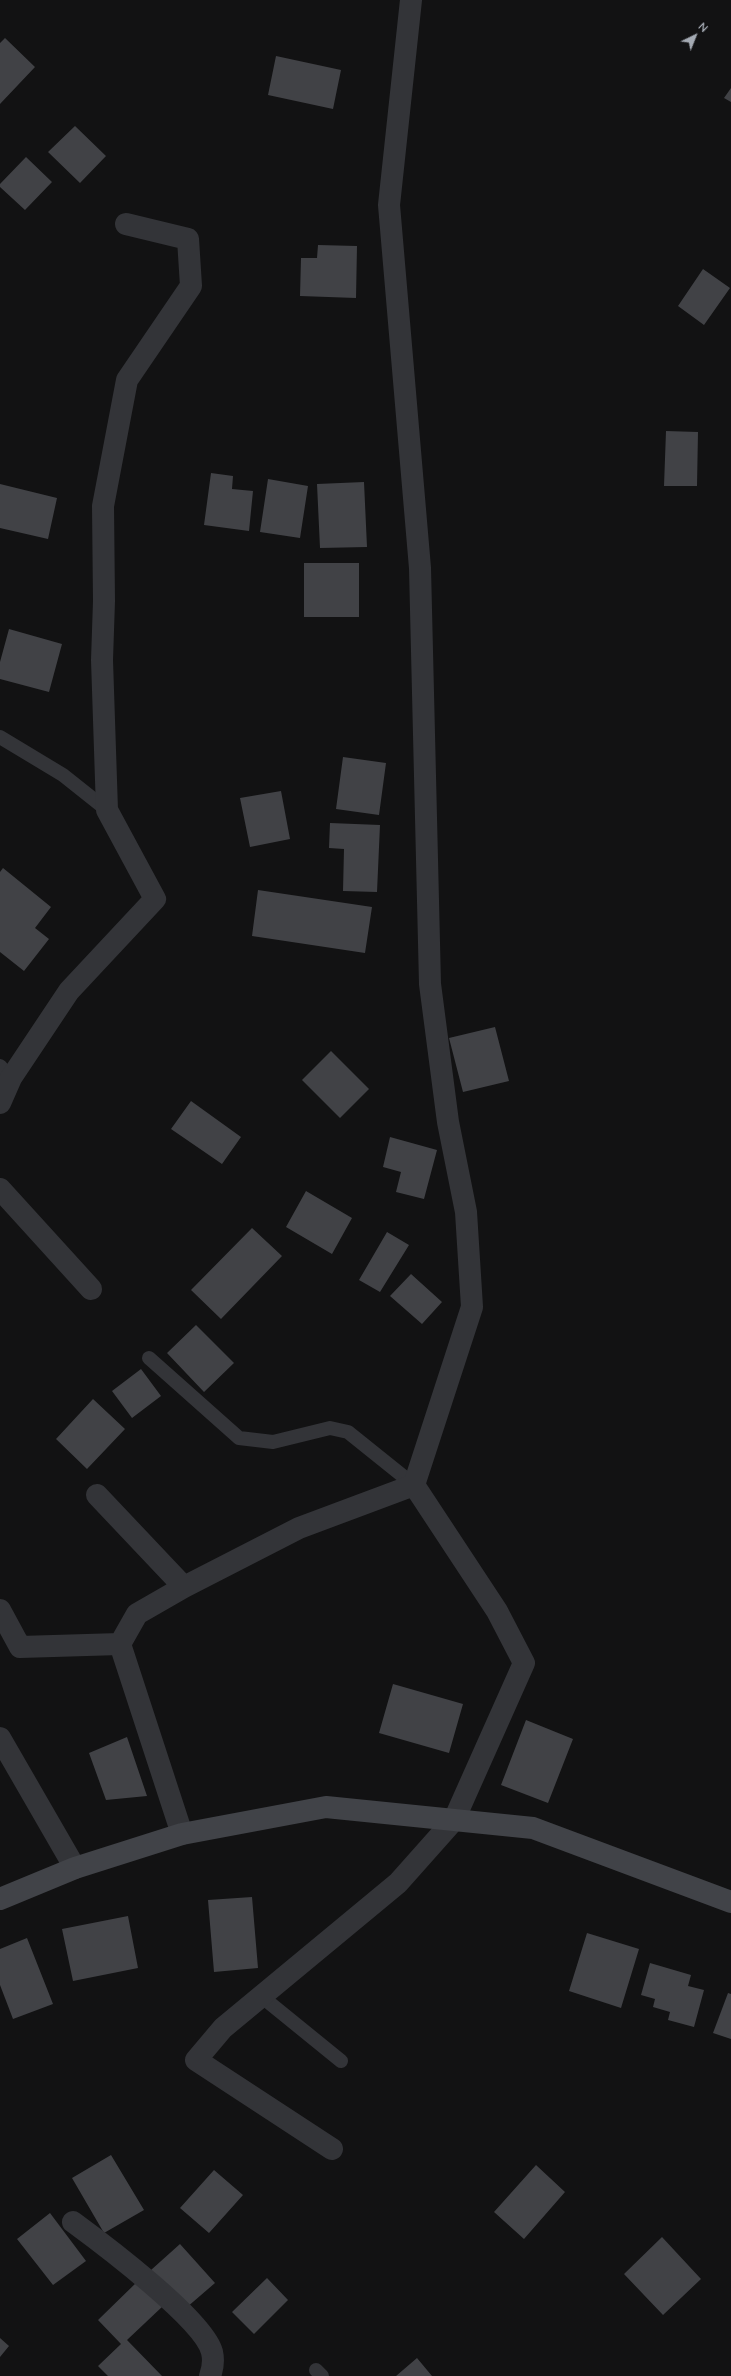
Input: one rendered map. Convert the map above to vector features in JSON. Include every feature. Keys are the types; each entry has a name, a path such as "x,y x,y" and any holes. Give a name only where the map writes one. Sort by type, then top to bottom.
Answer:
{"main road":[{"path":"0,1899 76,1868 182,1834 326,1806 533,1828 731,1902"}],"street":[{"path":"410,0 389,205 420,568 430,984 448,1122 466,1212 472,1307 414,1485"},
{"path":"0,1103 6,1072 69,991 155,899 107,810 102,660 104,601 103,506 127,380 191,286 188,239 126,224"},
{"path":"0,1189 91,1289"},
{"path":"182,1834 120,1644 137,1614 184,1587 299,1528 414,1485"},
{"path":"332,2149 196,2060 223,2028 398,1883 454,1820 524,1663 497,1611 414,1485"},
{"path":"97,1495 184,1587"},
{"path":"0,1610 20,1647 120,1644"},
{"path":"0,1738 76,1868"},
{"path":"74,2222 145,2278 202,2333 212,2351 213,2367 210,2376"}],"lane":[{"path":"0,736 63,775 107,810"},
{"path":"149,1358 239,1438 273,1442 330,1428 348,1432 414,1485"},
{"path":"261,1996 341,2061"}],"building":[{"path":"5,38 35,67 0,104 0,43"},
{"path":"276,56 341,70 333,109 268,95"},
{"path":"731,88 731,102 724,98"},
{"path":"75,126 106,156 80,183 48,152"},
{"path":"26,157 52,182 25,210 0,187 0,184"},
{"path":"318,245 357,246 356,298 300,296 301,258 317,258"},
{"path":"703,269 730,288 704,325 678,306"},
{"path":"666,431 698,432 697,486 664,486"},
{"path":"211,473 233,476 232,489 253,491 249,531 204,525"},
{"path":"268,479 308,486 300,538 260,532"},
{"path":"364,482 367,547 320,548 317,484"},
{"path":"0,484 57,498 48,539 0,528"},
{"path":"304,563 359,563 359,617 304,617"},
{"path":"9,629 62,644 49,692 0,679 0,662"},
{"path":"343,757 386,763 379,815 336,809"},
{"path":"281,791 290,839 250,847 240,798"},
{"path":"330,823 380,825 377,892 343,891 344,849 329,848"},
{"path":"3,868 51,907 35,928 49,939 24,971 0,952 0,872"},
{"path":"258,890 372,907 365,953 252,936"},
{"path":"495,1027 509,1081 463,1092 449,1038"},
{"path":"331,1051 369,1089 340,1118 302,1080"},
{"path":"191,1101 241,1137 222,1164 171,1129"},
{"path":"390,1137 437,1150 424,1199 396,1192 401,1172 383,1167"},
{"path":"306,1191 352,1218 332,1254 286,1227"},
{"path":"252,1228 282,1256 221,1319 191,1290"},
{"path":"387,1232 409,1245 380,1292 359,1280"},
{"path":"411,1274 442,1302 422,1324 390,1296"},
{"path":"196,1325 234,1363 204,1392 167,1353"},
{"path":"141,1369 161,1396 132,1418 112,1391"},
{"path":"93,1399 125,1429 87,1469 56,1439"},
{"path":"393,1684 463,1704 449,1753 379,1733"},
{"path":"526,1720 573,1739 548,1803 501,1785"},
{"path":"127,1737 147,1796 106,1800 89,1753"},
{"path":"252,1897 258,1968 214,1972 208,1900"},
{"path":"128,1916 138,1968 73,1981 62,1929"},
{"path":"587,1933 639,1949 621,2008 569,1991"},
{"path":"27,1938 53,2004 13,2019 0,1985 0,1949"},
{"path":"650,1963 691,1975 688,1986 704,1990 694,2027 668,2020 670,2012 653,2007 655,1999 641,1995"},
{"path":"728,1993 731,1994 731,2039 713,2033"},
{"path":"111,2155 144,2210 104,2233 72,2178"},
{"path":"536,2165 565,2192 524,2239 494,2212"},
{"path":"214,2170 243,2195 209,2233 180,2208"},
{"path":"50,2213 86,2261 53,2285 17,2239"},
{"path":"662,2237 701,2279 663,2315 624,2274"},
{"path":"180,2244 215,2283 186,2308 151,2270"},
{"path":"267,2278 288,2300 254,2334 232,2312"},
{"path":"138,2281 163,2306 127,2340 162,2376 108,2376 98,2366 121,2344 98,2320"},
{"path":"0,2338 9,2346 0,2357"},
{"path":"417,2358 432,2376 396,2376"}]}
